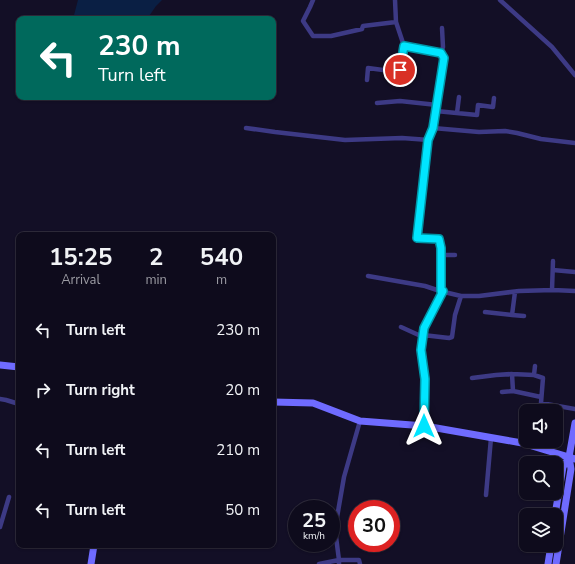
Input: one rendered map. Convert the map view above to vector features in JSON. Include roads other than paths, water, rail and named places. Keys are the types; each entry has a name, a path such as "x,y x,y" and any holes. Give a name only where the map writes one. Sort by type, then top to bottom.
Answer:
{"main road":[{"path":"0,365 16,367"},
{"path":"276,402 313,403 360,421 424,426 522,443 572,458"},
{"path":"556,564 571,469 575,423"},
{"path":"556,508 563,467 572,458"},
{"path":"91,564 94,548"},
{"path":"548,564 549,552"}],"street":[{"path":"312,0 310,7 302,21 313,36 331,36 362,29 364,26 396,22"},
{"path":"367,80 368,68 398,72 400,70 404,46 396,22 395,0"},
{"path":"500,0 552,47 575,75"},
{"path":"424,426 425,379 421,350 424,328 442,291 441,248 439,239 417,238 428,140 433,128 444,58 441,53 443,46 442,28"},
{"path":"404,46 441,53"},
{"path":"457,113 459,97"},
{"path":"436,110 477,114 478,105 493,107 494,98"},
{"path":"377,103 400,101 437,105"},
{"path":"246,128 345,140 402,138 428,140"},
{"path":"433,128 479,132 517,133 541,139 575,143"},
{"path":"441,255 455,255"},
{"path":"552,290 553,261"},
{"path":"553,270 575,272"},
{"path":"368,276 425,286 461,296 552,290 575,291"},
{"path":"512,315 515,292"},
{"path":"400,327 423,336 452,337 455,315 461,296"},
{"path":"485,312 524,316"},
{"path":"534,375 535,366"},
{"path":"472,378 496,374 534,375 543,378 541,403 575,409"},
{"path":"512,374 513,391"},
{"path":"502,392 513,391 542,397"},
{"path":"0,399 16,403"},
{"path":"339,562 335,530 344,477 360,421"},
{"path":"486,495 491,438"},
{"path":"0,527 9,497"},
{"path":"318,564 359,560 360,564"}],"water":[{"path":"78,0 162,0 149,16 74,16"}]}
